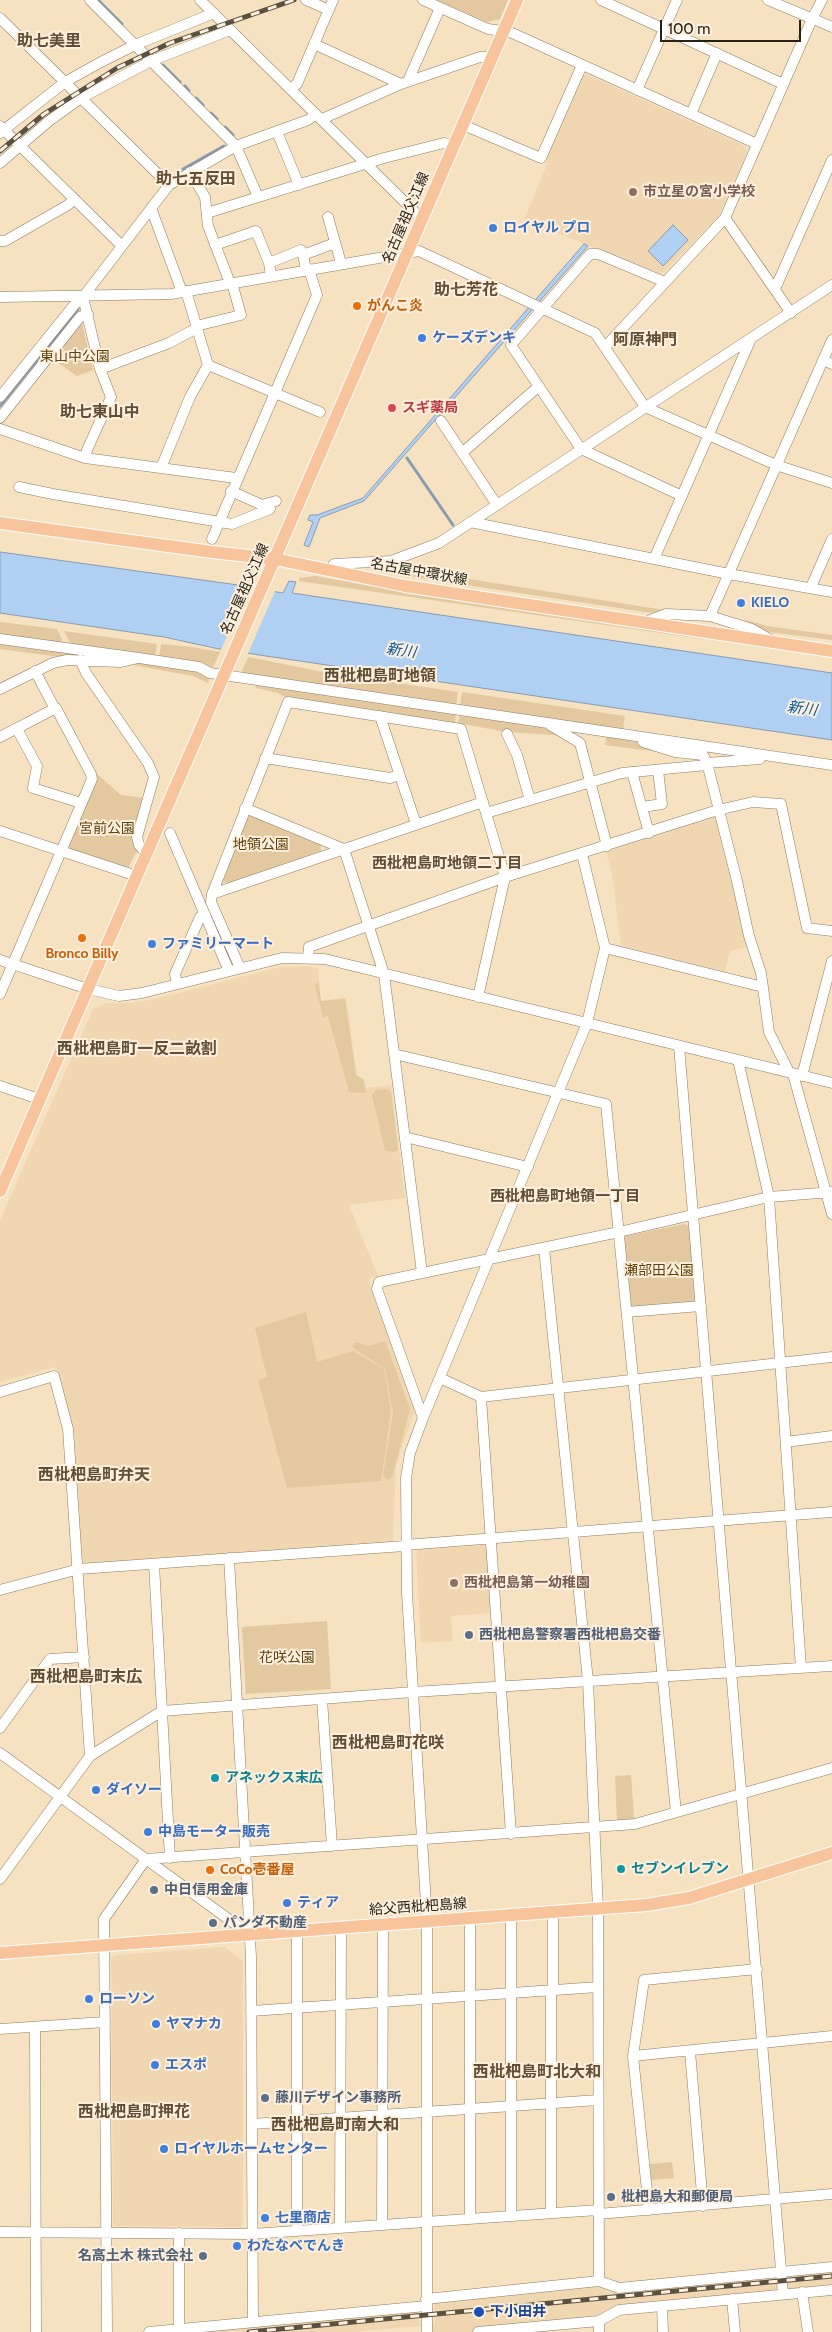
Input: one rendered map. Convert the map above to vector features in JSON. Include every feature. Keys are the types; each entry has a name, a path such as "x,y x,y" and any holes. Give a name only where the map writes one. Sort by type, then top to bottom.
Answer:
{"main road":[{"name":"名古屋祖父江線","path":"0,1191 517,0"},
{"name":"名古屋中環状線","path":"0,523 272,564 329,570 405,586 648,621 832,651"},
{"name":"給父西枇杷島線","path":"0,1952 598,1909 666,1902 832,1853"}],"street":[{"path":"90,0 236,146 258,197"},
{"path":"200,0 422,219"},
{"path":"290,89 297,84 331,5 306,0"},
{"path":"422,0 488,29 510,32 757,144"},
{"path":"601,0 783,84"},
{"path":"637,90 677,0"},
{"path":"768,0 832,28"},
{"path":"604,346 725,218 822,0"},
{"path":"404,82 440,8"},
{"path":"122,246 19,145 1,130 65,82 135,45 214,14"},
{"path":"0,18 169,184"},
{"path":"0,163 19,145 81,98 150,60 230,30"},
{"path":"314,44 404,82"},
{"path":"690,114 717,53"},
{"path":"0,397 75,304 83,297 169,184 236,146 318,117 404,82 480,57 493,57"},
{"path":"463,125 541,158 582,64"},
{"path":"277,132 299,184"},
{"path":"207,213 366,163 444,143 454,147"},
{"path":"775,289 832,160"},
{"path":"100,369 169,342 197,327 241,315 231,283 208,226 205,197 190,172"},
{"path":"0,241 5,241 68,205 74,199"},
{"path":"151,208 197,327 208,365 190,398 161,468"},
{"path":"328,217 341,263"},
{"path":"725,218 791,313"},
{"path":"215,245 256,232 269,263 271,276"},
{"path":"303,255 335,243"},
{"path":"212,539 236,478 317,295 301,250 269,263"},
{"path":"0,297 159,295 408,251 419,251 595,333 645,408 776,465 832,483"},
{"path":"665,282 598,254 590,254 510,344 581,449 682,496"},
{"path":"329,570 334,564 391,561 439,543 750,341 832,285"},
{"path":"83,297 100,369 111,397 85,458"},
{"path":"0,418 80,317 88,314"},
{"path":"710,616 776,465 827,362 832,340"},
{"path":"654,559 750,341"},
{"path":"208,365 320,412"},
{"path":"462,453 539,386"},
{"path":"441,421 497,504"},
{"path":"0,429 85,458 236,478"},
{"path":"19,487 232,524 273,505 262,505 231,491"},
{"path":"470,522 729,574 832,592"},
{"path":"811,587 832,539"},
{"path":"648,621 666,614 710,616 752,629 774,643"},
{"path":"0,639 199,667 210,673 224,673 832,765"},
{"path":"0,689 53,663 67,660 121,662 139,658"},
{"path":"80,660 86,673 148,763 154,776 137,837 139,845 147,855"},
{"path":"0,994 92,779 35,671"},
{"path":"234,969 211,902 212,894 288,702 461,729 505,878 478,996"},
{"path":"0,738 54,709"},
{"path":"380,716 416,824"},
{"path":"547,723 580,743 607,846"},
{"path":"17,729 37,766 33,788 81,803"},
{"path":"614,733 675,752 703,756 707,764 737,881 748,936 761,973 769,1032 795,1074 829,1193 832,1214"},
{"path":"507,734 517,755 530,800"},
{"path":"486,814 622,773 780,757"},
{"path":"265,758 390,778 399,775"},
{"path":"642,807 662,804 658,770"},
{"path":"632,772 649,833"},
{"path":"212,894 483,802"},
{"path":"308,958 309,946 505,878 718,810 753,802 781,804 807,928 832,931"},
{"path":"245,808 344,849 384,974 422,1273"},
{"path":"1,834 137,876"},
{"path":"170,834 205,914 234,969"},
{"path":"427,2332 427,1921 405,1545 406,1478 410,1453 423,1418 587,1023 605,948 582,854"},
{"path":"177,984 175,974 200,917 205,914"},
{"path":"605,948 763,986"},
{"path":"0,960 88,989 125,996 282,958 325,960 832,1083"},
{"path":"795,1074 832,961"},
{"path":"679,1046 783,2294"},
{"path":"394,1054 606,1104 676,1812"},
{"path":"738,1060 768,1197 802,1668"},
{"path":"0,1086 39,1099"},
{"path":"405,1137 528,1167"},
{"path":"423,1418 377,1289 379,1282 619,1232 768,1197 829,1193"},
{"path":"544,1248 588,1681 598,1909 598,2281"},
{"path":"627,1312 701,1306"},
{"path":"440,1378 480,1397 832,1357"},
{"path":"0,1392 54,1376 70,1445 90,1756"},
{"path":"480,1397 511,1834"},
{"path":"786,1442 832,1436"},
{"path":"0,1590 79,1569 832,1512"},
{"path":"229,1558 249,1934 253,2322"},
{"path":"154,1564 170,1858"},
{"path":"0,1728 50,1659 84,1657"},
{"path":"0,1878 90,1756 162,1711 501,1686 832,1666"},
{"path":"322,1699 332,1846"},
{"path":"0,1753 249,1934"},
{"path":"146,1859 635,1824 832,1768"},
{"path":"107,2332 105,1915 146,1859"},
{"path":"552,2213 553,1912"},
{"path":"510,2216 511,1915"},
{"path":"470,1918 470,2219"},
{"path":"382,2225 383,1924"},
{"path":"340,2228 341,1927"},
{"path":"297,1930 297,2231"},
{"path":"649,2210 633,2056 644,1980 757,1969"},
{"path":"251,2011 598,1987"},
{"path":"0,2029 106,2022"},
{"path":"35,2027 36,2332"},
{"path":"633,2056 832,2036"},
{"path":"690,2051 703,2206"},
{"path":"252,2124 598,2100"},
{"path":"0,2232 252,2234 552,2213 649,2210 832,2194"},
{"path":"179,2233 179,2329"},
{"path":"149,2332 426,2303 598,2281 619,2288 832,2268"},
{"path":"478,2332 599,2321 619,2310 832,2290"},
{"path":"802,2292 808,2332"},
{"path":"732,2299 735,2332"},
{"path":"662,2306 663,2332"},
{"path":"599,2321 599,2332"}],"shaded area":[{"name":"市立星の宮小学校","path":"586,74 745,146 747,152 719,216 664,272 659,273 524,220 546,167 548,155 581,77"},
{"path":"712,815 718,820 750,946 730,951 725,972 621,946 612,874 606,851"},
{"path":"305,966 318,968 321,1001 346,997 357,1076 364,1079 366,1088 391,1085 405,1198 349,1205 378,1276 369,1278 372,1291 374,1292 415,1410 396,1465 393,1540 391,1543 82,1565 74,1438 56,1367 0,1382 0,1220 93,1009 107,1003 130,1003 154,999 280,967"},
{"name":"西枇杷島第一幼稚園","path":"484,1545 488,1550 491,1613 451,1616 453,1641 421,1643 416,1552 419,1549"},
{"path":"225,1947 243,1961 243,2224 241,2227 116,2226 113,2223 111,1958 116,1955"},
{"path":"832,2272 832,2285 787,2289 785,2277"},
{"path":"777,2276 778,2290 615,2307 591,2318 473,2329 473,2332 432,2332 431,2324 435,2324 434,2301 605,2286 606,2293"},
{"path":"418,2310 420,2326 353,2332 193,2332"}],"green space":[{"path":"436,0 508,0 500,19 487,22"},
{"name":"東山中公園","path":"82,323 93,370 77,376 53,359"},
{"path":"380,572 463,578 664,610 652,613"},
{"path":"315,576 407,592 731,641 696,638 299,581 299,578"},
{"path":"743,619 767,626 832,635 832,640 769,632"},
{"path":"0,622 57,629 64,644 0,635"},
{"path":"64,631 157,644 155,657 71,645"},
{"path":"0,641 116,657 67,658 0,649"},
{"path":"161,644 220,652 212,670 159,657"},
{"path":"248,657 318,671 458,692 456,706 245,673 242,671"},
{"path":"140,662 208,675 208,683 193,676 133,665"},
{"path":"257,682 456,712 455,723 285,697 278,693 256,688"},
{"path":"462,692 625,716 623,730 460,706"},
{"path":"460,713 547,727 575,742 554,735 506,732 458,723"},
{"path":"607,734 613,735 674,754 605,745"},
{"name":"宮前公園","path":"97,774 121,795 144,798 137,850 128,868 70,849 68,844"},
{"name":"地領公園","path":"250,815 321,845 321,851 226,884 221,878 246,816"},
{"path":"318,981 321,1001 345,999 356,1075 363,1079 366,1093 349,1092 328,1016 323,1017 315,985"},
{"path":"386,1089 391,1092 398,1150 395,1152 385,1151 372,1095 376,1090"},
{"name":"瀬部田公園","path":"685,1224 689,1227 696,1301 634,1309 629,1306 623,1241 626,1236"},
{"path":"306,1312 317,1362 353,1351 384,1369 391,1412 381,1481 287,1488 258,1380 267,1377 255,1328"},
{"path":"385,1341 410,1409 393,1474 388,1480 383,1476 393,1413 385,1369 352,1347 355,1342 369,1346"},
{"name":"花咲公園","path":"327,1621 331,1689 246,1694 242,1627"},
{"path":"631,1775 634,1819 617,1820 615,1776"},
{"path":"672,2162 674,2178 651,2180 650,2164"}],"water":[{"path":"673,225 688,240 663,266 648,251"},
{"path":"584,244 588,246 364,501 320,518 309,547 304,545 313,522 308,520 310,515 317,515 363,498"},
{"name":"新川","path":"0,552 283,593 289,581 296,582 292,593 832,673 832,740 219,649 164,637 0,613"}],"pier":[{"path":"249,585 276,589 247,656 220,652"}],"waterway":[{"path":"98,0 122,24"},
{"path":"163,65 180,82"},
{"path":"185,86 189,91"},
{"path":"196,98 203,105"},
{"path":"211,113 217,119"},
{"path":"225,127 233,135"},
{"path":"183,169 224,146"},
{"path":"0,406 78,309"},
{"path":"407,458 453,525"},
{"path":"224,948 228,956"}],"railway":[{"path":"0,151 44,114 117,68 170,43 294,0"},
{"path":"249,2332 832,2276"}],"place":[{"name":"市立星の宮小学校","path":"633,192"},
{"name":"ロイヤル プロ","path":"493,228"},
{"name":"がんこ炎","path":"357,306"},
{"name":"ケーズデンキ","path":"422,338"},
{"name":"スギ薬局","path":"392,408"},
{"name":"KIELO","path":"741,603"},
{"name":"Bronco Billy","path":"82,938"},
{"name":"ファミリーマート","path":"152,944"},
{"name":"西枇杷島第一幼稚園","path":"454,1583"},
{"name":"西枇杷島警察署西枇杷島交番","path":"469,1635"},
{"name":"アネックス末広","path":"215,1778"},
{"name":"ダイソー","path":"96,1790"},
{"name":"中島モーター販売","path":"148,1832"},
{"name":"セブンイレブン","path":"621,1869"},
{"name":"CoCo壱番屋","path":"210,1870"},
{"name":"中日信用金庫","path":"154,1890"},
{"name":"ティア","path":"287,1903"},
{"name":"パンダ不動産","path":"213,1923"},
{"name":"ローソン","path":"89,1999"},
{"name":"ヤマナカ","path":"156,2024"},
{"name":"エスポ","path":"155,2065"},
{"name":"藤川デザイン事務所","path":"265,2098"},
{"name":"ロイヤルホームセンター","path":"164,2149"},
{"name":"枇杷島大和郵便局","path":"611,2197"},
{"name":"七里商店","path":"265,2218"},
{"name":"わたなべでんき","path":"237,2246"},
{"name":"名高土木 株式会社","path":"203,2256"},
{"name":"下小田井","path":"479,2312"}],"district":[{"name":"助七美里","path":"49,41"},
{"name":"助七五反田","path":"196,179"},
{"name":"助七芳花","path":"466,290"},
{"name":"阿原神門","path":"645,340"},
{"name":"助七東山中","path":"100,412"},
{"name":"西枇杷島町地領","path":"380,676"},
{"name":"西枇杷島町地領二丁目","path":"447,864"},
{"name":"西枇杷島町一反二畝割","path":"137,1049"},
{"name":"西枇杷島町地領一丁目","path":"565,1197"},
{"name":"西枇杷島町弁天","path":"94,1475"},
{"name":"西枇杷島町末広","path":"86,1677"},
{"name":"西枇杷島町花咲","path":"388,1743"},
{"name":"西枇杷島町北大和","path":"537,2072"},
{"name":"西枇杷島町押花","path":"134,2112"},
{"name":"西枇杷島町南大和","path":"335,2125"}]}
